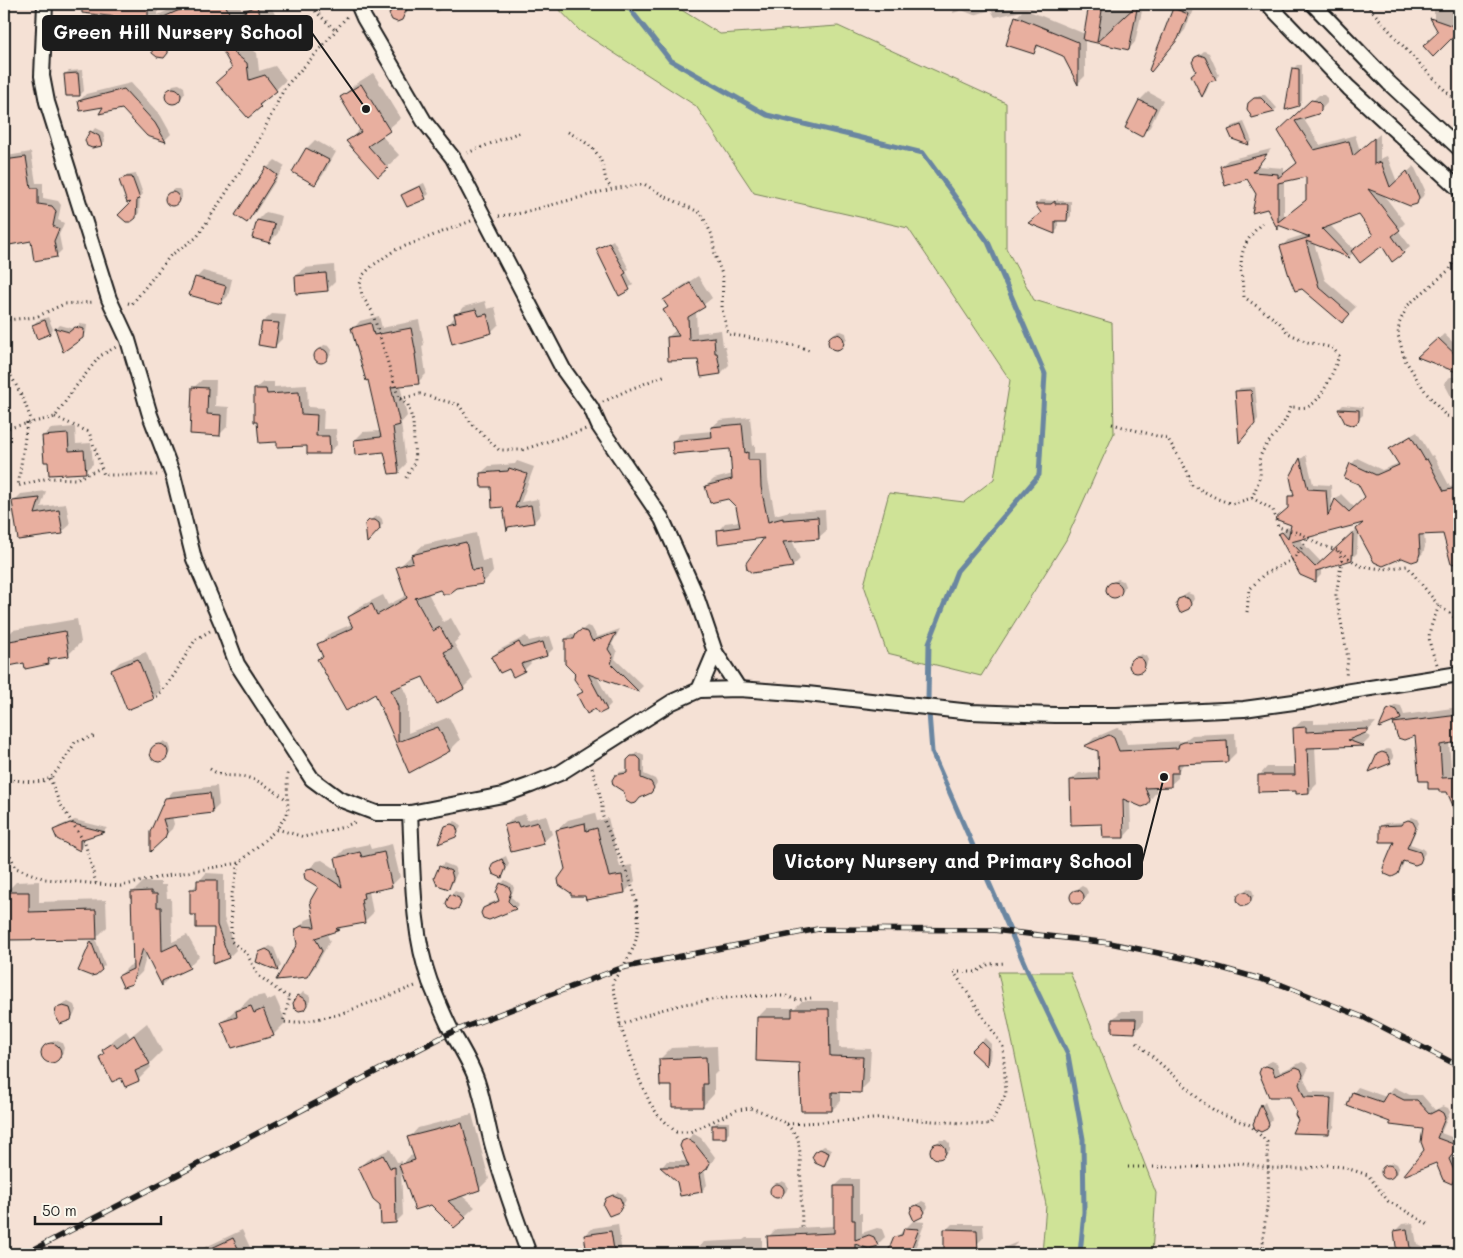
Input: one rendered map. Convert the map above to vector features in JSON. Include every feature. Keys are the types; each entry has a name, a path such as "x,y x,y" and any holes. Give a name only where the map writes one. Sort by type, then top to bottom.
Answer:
{"street":[{"path":"45,4 42,76 47,102 109,299 128,340 150,416 173,474 194,559 237,664 312,779 339,799 376,813 410,813 513,792 560,773 672,702 699,690 739,689 808,694 971,712 1117,715 1244,709 1459,674"},
{"path":"1268,4 1349,88 1459,189"},
{"path":"1313,4 1389,83 1459,148"},
{"path":"355,7 364,18 424,121 452,158 563,369 591,408 599,426 662,519 696,593 715,652 739,689"},
{"path":"699,690 715,652"},
{"path":"410,813 415,896 421,949 430,981 452,1032 470,1063 476,1078 493,1146 512,1208 529,1254"}],"path":[{"path":"308,4 336,30"},
{"path":"1366,4 1459,105"},
{"path":"4,322 7,320 36,317 64,304 109,299 132,304 170,256 197,237 253,152 285,87 355,7"},
{"path":"452,158 520,132"},
{"path":"568,132 592,146 603,166 606,183 612,189"},
{"path":"404,481 415,462 413,422 408,405 399,399 372,311 362,296 360,284 363,275 372,266 395,250 483,217 517,214 612,189 644,184 666,197 701,213 712,236 723,277 722,309 728,334 797,346 812,351"},
{"path":"1252,498 1260,475 1259,458 1265,447 1284,424 1290,407 1307,407 1317,398 1332,376 1339,356 1333,348 1307,342 1288,334 1279,322 1244,296 1242,251 1252,233 1262,223"},
{"path":"1459,250 1450,268 1407,306 1399,324 1398,335 1405,360 1426,394 1446,416 1459,418"},
{"path":"55,417 73,390 100,356 128,340"},
{"path":"4,363 23,398 30,422 18,486 48,478 76,479 101,468"},
{"path":"591,408 628,390 666,376"},
{"path":"399,399 420,394 459,405 470,423 499,450 522,450 599,426"},
{"path":"4,430 55,417 89,432 104,475 173,474"},
{"path":"1112,424 1168,439 1187,471 1192,486 1218,499 1232,504 1252,498 1273,510 1278,527 1291,530 1320,545 1337,550 1360,566 1383,569 1407,566 1439,606 1451,614 1459,623"},
{"path":"1247,612 1250,590 1264,574 1294,559 1308,538"},
{"path":"1337,550 1342,559 1336,595 1348,658 1345,692"},
{"path":"1439,606 1431,622 1429,644 1442,676"},
{"path":"157,697 174,675 195,640 222,624"},
{"path":"4,777 6,779 31,782 50,778 67,757 75,742 95,736"},
{"path":"4,842 16,868 46,879 121,886 239,863 277,829 288,812 287,778 293,750"},
{"path":"588,756 596,778 602,817 628,875 636,898 638,922 635,944 612,983 618,1007 620,1026 640,1081 658,1115 676,1132 690,1132 737,1110 750,1108 787,1124 798,1138 802,1227"},
{"path":"210,769 219,775 248,778 267,786 288,801"},
{"path":"50,778 59,802 86,843 96,883"},
{"path":"277,829 304,837 344,827 376,813"},
{"path":"239,863 231,898 231,942 247,954 258,974 280,992 290,997 283,1022 296,1023 337,1015 430,981"},
{"path":"787,1124 891,1118 990,1125 1006,1094 1003,1047 954,972 976,972 989,964 1005,963"},
{"path":"620,1026 684,1004 718,999 745,996 786,996 797,1000 811,998"},
{"path":"1137,1043 1201,1101 1218,1113 1250,1125 1267,1142 1269,1168 1263,1244 1264,1254"},
{"path":"1128,1167 1200,1167 1242,1164 1269,1168 1302,1169 1327,1166 1343,1167 1368,1175 1388,1201 1430,1226"}],"green space":[{"path":"554,4 672,4 720,34 838,26 1006,103 1006,248 1034,300 1112,323 1114,433 1066,540 981,676 887,653 864,585 889,493 964,502 994,479 1010,380 908,228 754,193 696,106 580,31"},
{"path":"998,972 1070,972 1156,1193 1152,1254 1042,1254 1046,1205"}],"building":[{"path":"82,4 148,4 148,24 193,4 225,4 232,19 256,5 268,32 233,52 247,63 249,80 265,75 277,91 259,105 261,107 248,118 216,82 232,68 207,22 168,41 168,53 164,58 157,57 152,53 153,34 123,35 131,32 130,29 126,29 126,18 82,13"},
{"path":"409,4 402,20 397,22 392,20 389,14 392,9"},
{"path":"1089,4 1103,4 1097,42 1138,4 1129,50 1083,40"},
{"path":"1173,8 1188,14 1178,39 1151,72 1149,70"},
{"path":"1015,16 1078,42 1078,85 1063,56 1037,45 1034,54 1006,45"},
{"path":"1430,18 1459,28 1459,34 1453,37 1433,57 1423,46 1438,32"},
{"path":"1200,55 1205,57 1216,80 1209,82 1202,97 1191,75 1196,71 1192,62 1195,57"},
{"path":"1292,68 1299,69 1299,106 1285,110"},
{"path":"78,73 80,96 66,96 64,74"},
{"path":"361,84 390,131 368,146 388,168 378,177 346,141 361,132 340,97"},
{"path":"170,88 176,88 181,93 179,102 170,104 165,99 165,93"},
{"path":"124,89 155,123 166,142 147,136 122,109 99,114 103,107 80,111 78,101"},
{"path":"1254,98 1261,98 1275,112 1252,118 1247,109 1248,103"},
{"path":"1139,100 1156,108 1142,137 1125,128"},
{"path":"1311,100 1317,101 1321,105 1321,111 1318,114 1295,121 1314,150 1349,141 1353,156 1374,138 1374,164 1381,162 1390,187 1407,171 1419,197 1417,204 1410,206 1368,189 1400,230 1392,236 1404,253 1392,262 1382,246 1360,263 1351,251 1373,235 1359,215 1322,229 1350,258 1306,241 1319,287 1350,314 1342,323 1302,289 1295,291 1289,276 1280,246 1310,237 1278,225 1278,230 1267,209 1252,213 1256,194 1247,179 1225,186 1220,166 1267,154 1253,172 1278,174 1278,178 1297,163 1278,131","holes":["1306,177 1306,200 1278,222 1278,183"]},
{"path":"1241,125 1249,145 1232,139 1228,130"},
{"path":"90,131 99,136 102,146 92,148 87,146 85,140"},
{"path":"306,148 329,160 315,185 292,172"},
{"path":"26,157 31,188 38,188 38,204 52,206 56,211 53,226 59,229 54,241 57,257 34,261 31,241 4,246 4,230 9,229 4,202 6,198 4,160"},
{"path":"266,167 277,175 247,223 235,215"},
{"path":"132,177 140,199 137,200 136,218 131,222 126,222 118,215 131,202 127,203 119,180"},
{"path":"420,186 426,199 407,207 401,195"},
{"path":"169,192 175,192 179,199 175,206 169,206 165,202 165,196"},
{"path":"1055,201 1055,204 1068,204 1067,221 1055,221 1055,234 1028,223 1041,213 1035,204 1051,204"},
{"path":"257,220 275,224 270,243 252,238"},
{"path":"609,243 626,273 623,275 630,290 619,296 596,249"},
{"path":"326,273 328,291 296,294 295,276"},
{"path":"195,277 226,286 221,304 189,295"},
{"path":"690,283 705,307 688,317 689,340 714,337 715,353 717,353 721,374 701,377 698,360 668,361 667,337 679,336 663,310 668,307 663,300"},
{"path":"476,309 479,316 487,314 492,333 452,344 447,324 456,322 454,314"},
{"path":"45,320 50,334 37,339 32,325"},
{"path":"262,322 279,323 275,348 258,345"},
{"path":"371,323 374,335 411,328 416,354 419,384 391,387 400,425 393,427 399,473 389,474 384,452 355,455 354,440 381,437 368,380 366,381 351,328"},
{"path":"75,327 84,329 83,338 63,352 55,328 69,332"},
{"path":"836,334 844,342 836,350 828,342"},
{"path":"1438,338 1459,358 1459,373 1417,357"},
{"path":"318,349 324,349 328,356 324,363 318,363 314,359 314,353"},
{"path":"192,387 208,388 207,414 221,415 220,436 190,434"},
{"path":"254,389 266,389 267,394 299,392 301,414 317,415 316,436 329,436 330,454 307,454 307,446 277,447 277,442 259,443 257,422 254,422"},
{"path":"1251,390 1255,424 1239,443 1235,391"},
{"path":"1338,409 1359,410 1359,420 1356,424 1345,423"},
{"path":"742,424 745,453 748,452 748,460 760,460 761,487 768,522 783,518 783,520 818,517 819,539 783,542 793,567 752,573 747,569 746,563 764,538 718,544 717,530 740,527 736,507 728,499 710,503 705,486 732,479 730,449 673,454 672,441 712,437 711,427"},
{"path":"68,434 69,451 84,450 86,473 49,475 48,462 44,462 42,436"},
{"path":"1411,436 1425,460 1427,459 1444,491 1455,488 1456,533 1459,535 1457,563 1451,564 1443,534 1419,535 1420,553 1418,560 1412,562 1402,558 1383,566 1374,562 1356,529 1363,523 1291,542 1315,567 1353,532 1352,560 1316,571 1316,582 1300,575 1278,534 1282,532 1288,539 1291,525 1275,519 1288,508 1288,496 1294,496 1290,477 1300,458 1308,489 1326,490 1328,516 1335,499 1349,512 1365,497 1358,484 1344,478 1350,463 1376,475 1399,465 1389,449"},
{"path":"509,468 527,474 515,508 531,505 534,523 508,527 507,531 503,507 492,508 491,487 481,487 480,473 508,471"},
{"path":"40,498 35,514 59,510 63,534 18,540 12,501"},
{"path":"369,520 375,520 379,523 380,529 367,543 365,524"},
{"path":"466,542 472,570 481,569 483,584 457,588 449,594 443,594 440,590 415,598 433,631 440,627 452,648 444,652 464,689 437,704 423,677 391,690 398,707 398,742 438,727 450,751 409,773 375,694 346,711 317,659 323,657 317,644 353,628 348,617 372,604 377,615 407,598 396,567 413,562 411,555"},
{"path":"1114,582 1122,590 1114,598 1106,590"},
{"path":"1184,597 1189,599 1191,604 1189,609 1180,613 1176,604 1178,599"},
{"path":"581,630 588,632 592,641 616,633 608,649 613,657 611,664 639,692 588,674 607,710 599,714 595,709 587,714 577,695 583,692 574,679 575,674 565,664 565,639 574,639"},
{"path":"65,631 69,656 48,659 49,664 25,669 24,663 4,667 4,642"},
{"path":"519,642 522,648 543,642 547,656 521,664 525,671 513,677 509,669 500,673 491,657"},
{"path":"1137,657 1145,665 1137,673 1129,665"},
{"path":"138,659 154,699 127,710 111,670"},
{"path":"1392,708 1397,710 1401,719 1379,728 1387,710"},
{"path":"1459,715 1459,742 1440,745 1442,778 1459,777 1459,819 1447,792 1439,792 1439,789 1428,789 1428,781 1419,781 1415,736 1404,740 1398,738 1393,723"},
{"path":"1306,727 1306,732 1368,729 1368,732 1348,740 1364,746 1307,748 1309,793 1296,794 1296,791 1258,792 1258,775 1295,775 1293,728"},
{"path":"1109,735 1114,738 1119,751 1178,748 1179,744 1184,742 1227,740 1228,762 1178,764 1178,773 1171,773 1171,787 1145,788 1150,800 1148,805 1142,807 1123,799 1124,838 1103,838 1102,824 1071,825 1070,780 1099,779 1098,751 1084,746"},
{"path":"159,744 165,747 168,753 165,759 159,762 153,759 150,753 153,747"},
{"path":"1382,752 1387,754 1391,763 1369,772 1377,754"},
{"path":"631,756 637,756 641,760 641,778 651,782 654,788 651,793 640,798 636,803 631,804 626,801 624,792 613,785 612,780 615,775 627,773 627,760"},
{"path":"210,793 213,813 163,819 167,832 165,838 150,852 150,832 165,798"},
{"path":"1408,820 1413,822 1416,828 1407,848 1420,852 1422,858 1420,863 1415,865 1403,861 1398,874 1392,877 1385,874 1383,868 1394,842 1380,842 1380,826 1401,825"},
{"path":"517,822 519,827 538,822 544,844 511,852 504,825"},
{"path":"70,823 105,832 80,840 80,851 57,839 53,830"},
{"path":"585,823 586,831 597,828 609,877 622,875 625,893 586,900 585,896 571,896 571,893 559,885 558,879 565,869 556,830"},
{"path":"451,824 456,826 458,832 456,837 438,844 445,826"},
{"path":"360,852 362,857 384,852 392,887 363,893 364,898 361,899 365,923 337,928 340,930 315,938 322,951 307,977 276,980 297,944 296,929 301,926 315,927 310,901 318,887 305,879 304,874 307,869 313,868 342,887 335,858"},
{"path":"502,859 506,868 502,878 493,874 491,868 493,863"},
{"path":"439,866 451,871 453,878 449,889 437,885 434,878"},
{"path":"197,880 217,880 217,925 229,958 213,964 214,928 196,928 196,915 190,915 190,889 197,889"},
{"path":"500,883 509,887 511,892 508,901 516,909 489,920 483,918 481,913 483,908 499,901 496,892"},
{"path":"1074,890 1080,890 1084,897 1080,904 1074,904 1070,900 1070,894"},
{"path":"151,891 151,894 157,894 157,907 161,907 162,951 177,944 190,968 162,981 162,986 143,948 132,984 123,987 118,976 133,969 131,892"},
{"path":"4,892 29,892 29,912 96,910 97,939 5,940"},
{"path":"1241,892 1247,892 1251,899 1247,906 1241,906 1237,902 1237,896"},
{"path":"450,894 459,898 461,903 459,908 454,910 448,908 446,903"},
{"path":"91,941 102,970 96,975 91,976 78,971"},
{"path":"266,949 271,952 278,971 256,962 259,952"},
{"path":"298,995 306,1000 307,1005 304,1010 299,1011 294,1008 293,1003"},
{"path":"63,1006 70,1008 72,1015 71,1020 60,1024 55,1015 56,1008"},
{"path":"251,1006 254,1013 263,1009 274,1036 232,1048 221,1022 237,1017 236,1011"},
{"path":"792,1009 829,1009 830,1056 863,1057 861,1093 832,1092 832,1111 801,1111 799,1063 756,1061 757,1017 792,1017"},
{"path":"1112,1019 1136,1019 1135,1033 1112,1032"},
{"path":"134,1035 150,1064 135,1071 139,1081 125,1087 121,1078 112,1082 99,1057 104,1054 102,1050 113,1043 117,1048"},
{"path":"981,1041 988,1048 987,1066 971,1051"},
{"path":"51,1043 58,1046 61,1053 58,1060 51,1063 44,1060 41,1053 44,1046"},
{"path":"706,1057 707,1084 703,1084 703,1107 672,1107 672,1086 660,1086 659,1059"},
{"path":"1266,1066 1272,1068 1275,1076 1296,1067 1301,1069 1303,1075 1299,1084 1304,1097 1331,1098 1329,1134 1292,1133 1298,1120 1295,1115 1296,1112 1290,1097 1269,1097 1259,1073 1261,1068"},
{"path":"1352,1092 1382,1102 1388,1092 1404,1100 1417,1100 1430,1114 1438,1110 1443,1113 1445,1118 1437,1138 1459,1146 1449,1159 1456,1175 1452,1184 1443,1180 1436,1163 1403,1176 1424,1150 1421,1142 1423,1129 1390,1125 1390,1122 1347,1106"},
{"path":"1261,1104 1269,1124 1267,1129 1261,1132 1255,1129 1253,1124"},
{"path":"462,1123 480,1190 448,1201 466,1218 454,1228 431,1205 415,1210 399,1165 415,1160 407,1137"},
{"path":"712,1125 726,1125 726,1138 712,1138"},
{"path":"687,1139 695,1144 710,1163 707,1169 699,1174 702,1192 680,1196 677,1182 660,1167 689,1167 680,1146 682,1141"},
{"path":"935,1143 941,1143 946,1148 944,1157 935,1159 930,1154 930,1148"},
{"path":"820,1149 829,1153 824,1167 815,1163 812,1157"},
{"path":"383,1155 390,1168 395,1167 396,1223 381,1224 380,1205 373,1199 358,1167"},
{"path":"1385,1165 1391,1165 1395,1172 1391,1179 1385,1179 1381,1175 1381,1169"},
{"path":"774,1184 780,1184 784,1191 780,1198 774,1198 770,1194 770,1188"},
{"path":"834,1186 852,1186 852,1220 855,1220 855,1240 869,1235 874,1237 878,1246 869,1249 855,1244 855,1253 837,1253 837,1248 768,1251 767,1236 834,1233"},
{"path":"613,1195 620,1198 623,1205 619,1212 609,1216 603,1205 606,1198"},
{"path":"917,1205 922,1207 925,1212 922,1217 914,1221 910,1212 912,1207"},
{"path":"904,1228 919,1229 909,1254 887,1254 894,1237 902,1235"},
{"path":"944,1229 977,1230 978,1254 944,1254"},
{"path":"1407,1229 1411,1254 1397,1254 1394,1231"},
{"path":"611,1231 614,1250 587,1254 584,1235"},
{"path":"233,1238 241,1254 199,1254"}],"waterway":[{"path":"626,4 670,60 767,115 923,153 988,242 1045,374 1039,475 957,571 929,643 928,700 932,752 1028,972 1068,1055 1083,1139 1084,1212 1080,1254"}],"railway":[{"path":"25,1254 452,1032 621,968 818,929 993,930 1110,943 1197,961 1282,985 1365,1018 1459,1066"}],"place":[{"name":"Green Hill Nursery School","path":"366,109"},
{"name":"Victory Nursery and Primary School","path":"1164,777"}]}
